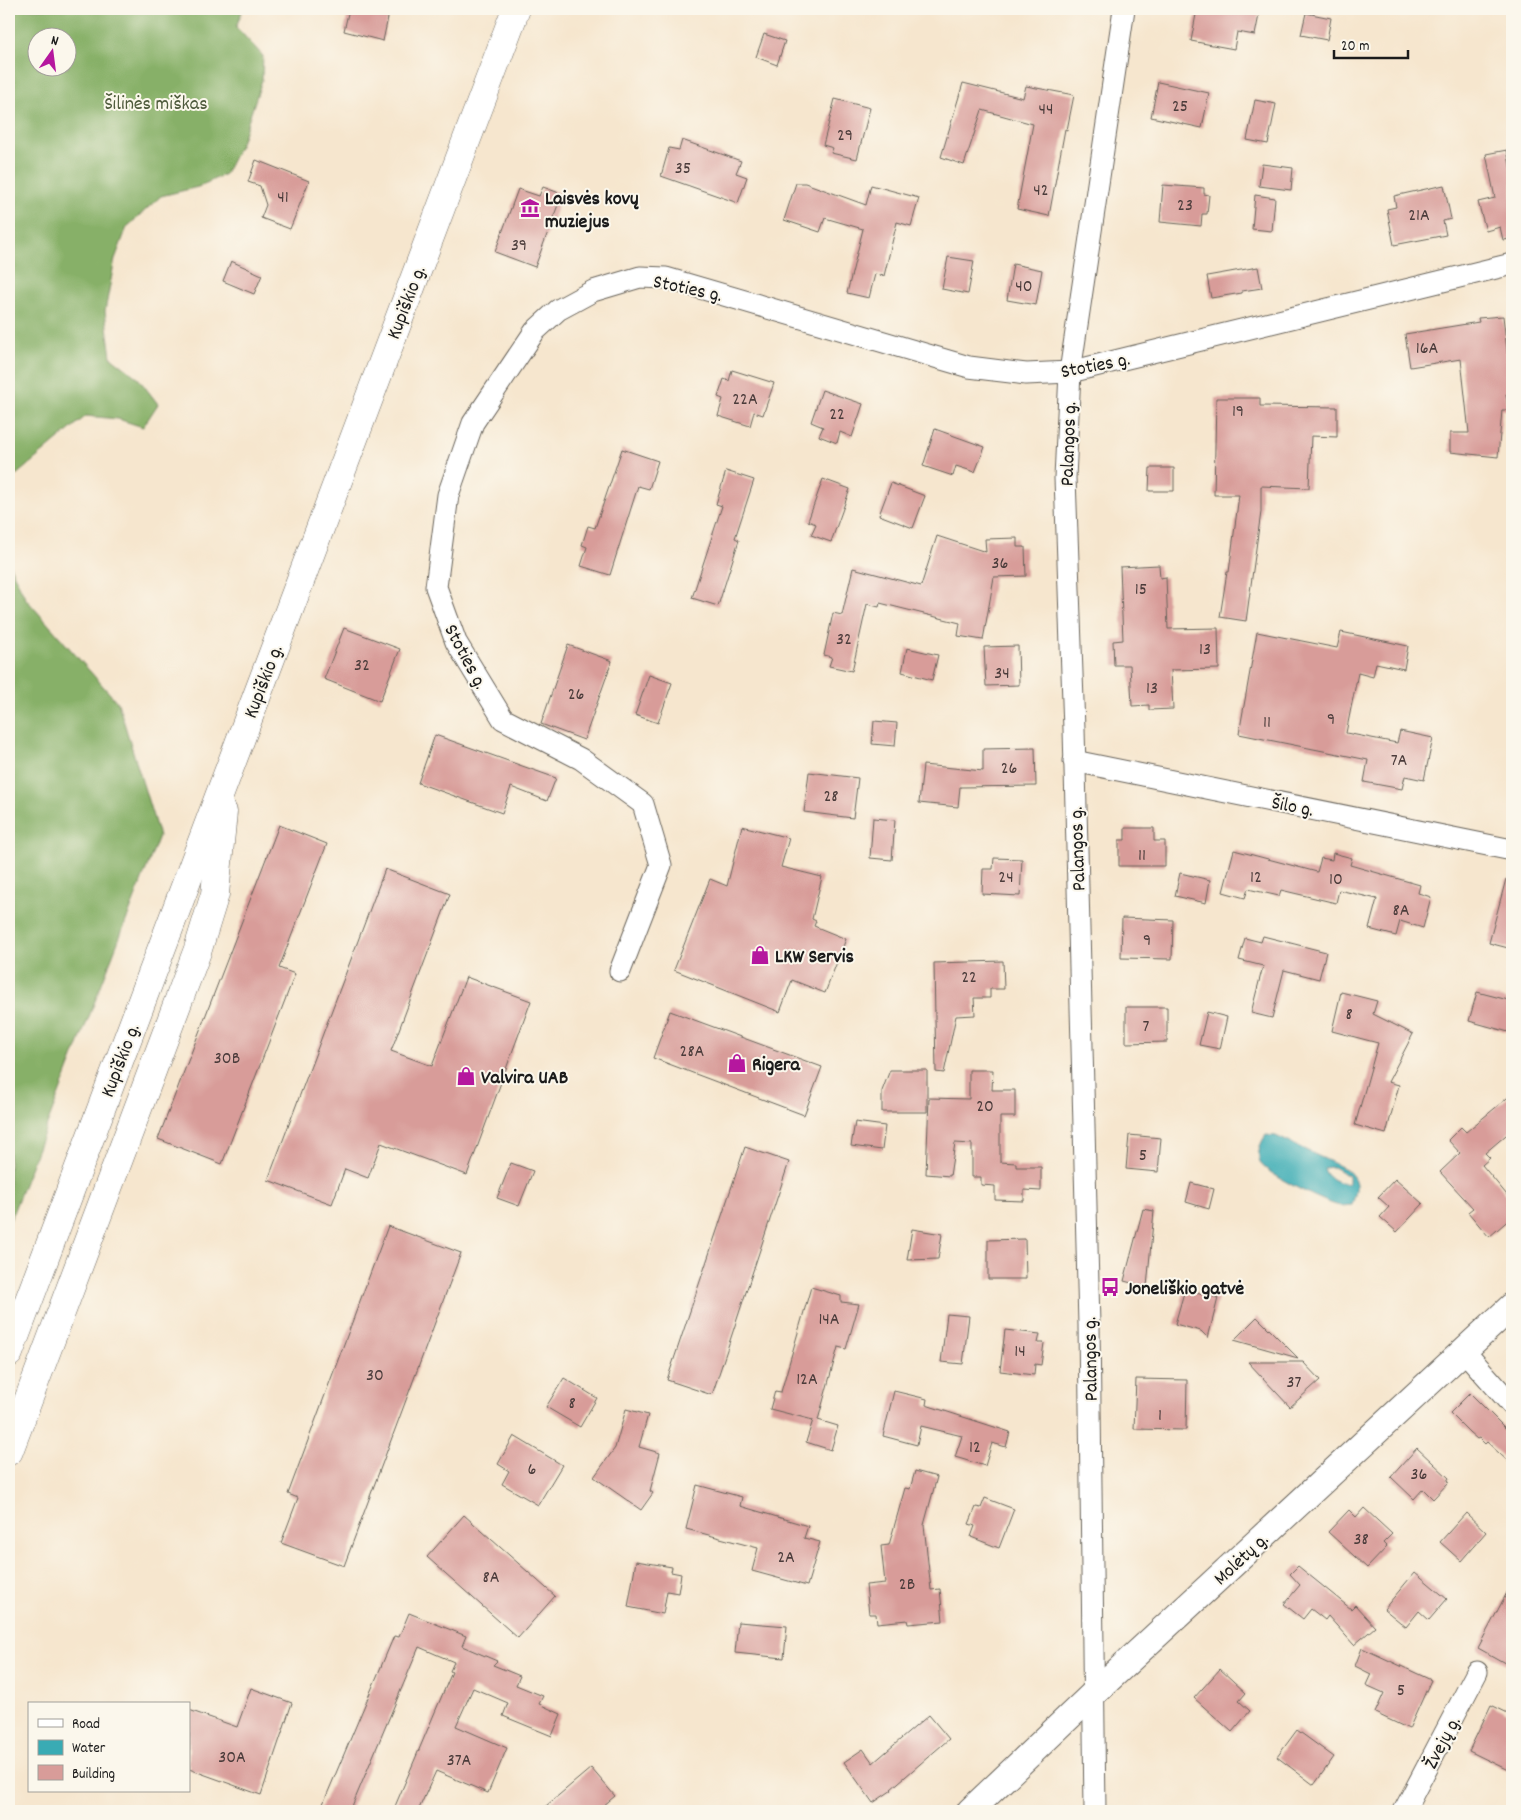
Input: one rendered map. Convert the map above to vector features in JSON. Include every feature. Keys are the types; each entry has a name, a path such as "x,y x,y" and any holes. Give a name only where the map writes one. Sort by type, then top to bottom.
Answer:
{"highway":[{"name":"Kupiškio g.","path":"9,1353 516,9"},
{"path":"9,1450 198,949 216,894 226,778"}],"street":[{"name":"Palangos g.","path":"1095,1811 1089,1325 1065,478 1070,372 1124,9"},
{"name":"Stoties g.","path":"620,971 661,865 643,804 581,760 503,720 456,642 436,587 448,495 473,423 536,331 558,310 593,290 640,277 666,278 969,367 1026,374 1070,372 1512,264"},
{"name":"Šilo g.","path":"1074,761 1512,850"},
{"name":"Molėtų g.","path":"970,1811 1094,1693 1512,1306"},
{"path":"1464,1351 1512,1405"},
{"name":"Žvejų g.","path":"1404,1811 1477,1672"}],"green space":[{"name":"Šilinės miškas","path":"9,9 243,9 236,27 263,56 262,80 241,143 225,174 198,187 161,196 127,227 115,259 105,311 111,357 138,378 158,404 143,427 118,419 86,416 9,481"},
{"path":"9,564 26,599 118,703 159,836 9,1223"}],"water":[{"path":"1266,1135 1276,1136 1346,1169 1354,1177 1356,1186 1352,1205 1341,1206 1324,1200 1298,1188 1266,1169 1261,1164 1259,1157 1260,1145","holes":["1333,1167 1349,1176 1347,1184 1340,1182 1327,1175 1324,1168"]}],"building":[{"path":"349,9 372,9 389,13 383,41 344,31"},
{"path":"1197,9 1254,9 1253,14 1259,15 1255,35 1237,32 1234,49 1191,41"},
{"path":"1306,13 1331,18 1327,40 1301,35"},
{"path":"764,34 785,41 777,65 756,57"},
{"path":"1158,82 1209,93 1202,128 1151,117"},
{"path":"963,83 1023,98 1026,86 1074,95 1067,130 1065,129 1049,216 1017,209 1033,124 982,110 964,165 941,157"},
{"path":"835,99 870,108 857,159 831,153 833,148 823,145"},
{"path":"1255,100 1276,104 1268,144 1247,140"},
{"path":"682,140 741,161 736,173 747,177 738,203 661,176 669,148 679,150"},
{"path":"1507,150 1512,176 1512,239 1503,240 1500,227 1486,231 1478,202 1495,198 1486,154"},
{"path":"256,160 309,181 290,229 261,218 266,205 260,186 248,182"},
{"path":"1262,164 1293,168 1291,190 1259,186"},
{"path":"796,183 805,183 866,205 871,185 919,198 911,226 897,222 884,276 875,274 869,298 847,293 863,229 825,218 820,232 784,220"},
{"path":"1163,185 1204,188 1204,194 1209,195 1207,214 1202,214 1201,226 1160,222"},
{"path":"1444,185 1451,219 1443,221 1446,235 1394,245 1387,209 1396,207 1394,196"},
{"path":"543,187 562,194 535,267 495,252 518,189 539,196"},
{"path":"1255,195 1275,198 1272,231 1252,229"},
{"path":"948,257 974,261 968,294 942,289"},
{"path":"231,261 262,275 254,294 223,281"},
{"path":"1013,264 1042,270 1036,305 1007,300"},
{"path":"1258,267 1262,288 1211,298 1207,276"},
{"path":"1503,316 1512,393 1506,394 1508,410 1502,410 1498,457 1450,452 1450,433 1469,433 1461,359 1410,367 1405,334 1479,322 1478,318"},
{"path":"732,370 774,383 763,415 754,412 750,426 718,416 723,399 718,397 724,379 729,381"},
{"path":"822,390 863,404 852,437 840,432 837,443 819,436 823,427 811,422"},
{"path":"1216,398 1260,398 1260,406 1337,407 1337,437 1311,436 1309,488 1261,486 1261,512 1246,621 1220,617 1227,572 1229,572 1239,495 1214,495"},
{"path":"935,429 985,447 975,472 956,466 953,476 923,466"},
{"path":"622,449 658,461 649,489 638,486 610,575 581,566 587,547 582,545 588,526 595,528"},
{"path":"1150,468 1174,468 1174,491 1149,491"},
{"path":"726,471 754,480 735,538 739,540 718,606 692,598 722,506 716,504"},
{"path":"823,479 850,489 831,542 811,535 816,524 808,521"},
{"path":"891,483 925,496 913,528 879,515"},
{"path":"937,536 986,552 985,539 1017,538 1017,547 1025,547 1026,576 994,577 983,640 958,636 960,623 880,603 879,607 867,604 852,671 829,666 832,657 824,655 833,613 842,615 853,568 921,586"},
{"path":"1159,565 1160,578 1166,577 1168,629 1218,628 1219,669 1171,670 1173,709 1149,710 1149,705 1132,706 1130,665 1114,665 1113,641 1123,640 1120,567"},
{"path":"344,628 400,649 380,701 324,679"},
{"path":"1257,632 1337,648 1341,632 1408,646 1404,669 1376,663 1373,677 1358,673 1346,733 1397,743 1400,731 1433,738 1424,780 1405,776 1402,789 1364,782 1368,760 1239,734"},
{"path":"568,645 612,661 584,740 541,724"},
{"path":"1018,646 1019,685 986,686 984,647"},
{"path":"907,648 938,655 932,680 902,672"},
{"path":"649,675 672,683 658,723 635,715"},
{"path":"874,721 897,723 895,746 872,744"},
{"path":"435,735 556,778 547,801 511,787 502,813 418,783"},
{"path":"1035,748 1036,786 960,787 958,807 919,803 923,765 983,771 983,749"},
{"path":"809,772 858,778 853,818 804,812"},
{"path":"873,818 895,820 892,860 870,858"},
{"path":"279,825 327,844 279,968 295,974 222,1164 158,1139"},
{"name":"LKW Servis","path":"742,826 789,838 781,867 822,877 812,919 816,921 814,926 846,939 825,993 792,980 780,1012 674,970 710,879 727,886"},
{"path":"1125,828 1154,828 1154,841 1165,841 1165,866 1119,866 1119,840 1125,840"},
{"path":"1234,850 1317,872 1321,858 1332,860 1333,853 1352,858 1350,865 1420,885 1418,893 1431,897 1423,928 1400,921 1396,936 1369,929 1377,899 1339,890 1336,903 1281,890 1279,896 1248,889 1245,898 1223,892"},
{"path":"994,858 1022,859 1020,896 982,894 983,869 993,869"},
{"path":"385,869 450,894 391,1051 432,1066 466,977 531,1001 467,1175 381,1143 368,1178 345,1169 332,1204 268,1180"},
{"path":"1180,873 1210,880 1206,903 1175,896"},
{"path":"1506,879 1512,880 1512,949 1489,943"},
{"path":"1122,918 1173,920 1172,959 1121,958"},
{"path":"1263,936 1326,952 1319,979 1284,970 1272,1018 1251,1013 1263,966 1239,960 1245,938 1261,942"},
{"path":"1003,961 1004,989 990,989 990,998 974,998 975,1015 956,1016 944,1073 936,1072 934,963"},
{"path":"1341,992 1377,1001 1373,1014 1413,1034 1388,1082 1399,1085 1386,1134 1355,1125 1378,1043 1332,1031"},
{"path":"1477,992 1512,1001 1512,1033 1469,1021"},
{"path":"1126,1007 1167,1007 1167,1042 1126,1043"},
{"name":"Rigera","path":"670,1011 822,1067 804,1115 653,1058"},
{"path":"1207,1012 1227,1017 1220,1049 1199,1045"},
{"path":"890,1070 927,1070 927,1112 882,1112 882,1091"},
{"path":"969,1070 993,1070 992,1090 1015,1090 1015,1117 1000,1117 1000,1162 1016,1163 1016,1167 1041,1167 1041,1191 1024,1190 1024,1201 995,1200 995,1186 981,1185 981,1177 972,1177 972,1144 955,1143 950,1176 926,1174 929,1098 969,1099"},
{"path":"1512,1094 1512,1130 1485,1153 1490,1158 1482,1165 1512,1201 1512,1217 1489,1237 1468,1212 1473,1208 1440,1172 1460,1153 1448,1140 1461,1127 1466,1132"},
{"path":"855,1122 885,1126 882,1150 851,1146"},
{"path":"1129,1135 1161,1138 1158,1172 1126,1169"},
{"path":"745,1147 789,1162 712,1395 667,1380"},
{"path":"511,1163 533,1171 519,1206 497,1198"},
{"path":"1395,1179 1423,1204 1397,1232 1380,1217 1389,1207 1378,1197"},
{"path":"1191,1183 1214,1189 1209,1209 1186,1202"},
{"path":"1143,1209 1154,1211 1147,1287 1124,1281"},
{"path":"388,1226 461,1253 344,1566 281,1543 298,1498 288,1494"},
{"path":"912,1229 942,1234 938,1259 907,1260"},
{"path":"1025,1239 1026,1279 988,1279 988,1240"},
{"path":"811,1287 841,1296 841,1302 859,1304 846,1349 838,1347 818,1420 838,1426 831,1450 806,1442 813,1420 770,1409 775,1391 781,1392"},
{"path":"1185,1289 1218,1298 1208,1338 1201,1331 1175,1324"},
{"path":"947,1314 969,1316 963,1364 941,1362"},
{"path":"1257,1317 1298,1358 1234,1340"},
{"path":"1005,1330 1040,1334 1038,1343 1044,1343 1041,1365 1035,1364 1034,1375 1000,1371"},
{"path":"1248,1362 1303,1362 1320,1380 1290,1407"},
{"path":"564,1378 597,1398 580,1427 546,1407"},
{"path":"1136,1379 1187,1380 1186,1430 1134,1429"},
{"path":"894,1391 927,1399 926,1405 1010,1432 1006,1447 992,1443 985,1466 955,1457 962,1436 921,1426 917,1445 883,1436"},
{"path":"1470,1393 1512,1435 1512,1465 1487,1442 1485,1444 1479,1438 1477,1439 1450,1413"},
{"path":"626,1409 648,1415 639,1447 660,1453 650,1491 653,1493 641,1510 594,1477 615,1448"},
{"path":"514,1436 562,1465 538,1505 502,1484 509,1471 498,1464"},
{"path":"1417,1448 1449,1478 1447,1481 1449,1482 1433,1499 1423,1489 1414,1499 1391,1477"},
{"path":"915,1471 937,1477 924,1525 931,1590 940,1589 943,1621 908,1624 907,1620 877,1623 876,1614 869,1614 866,1585 885,1583 881,1546 889,1545 905,1488 910,1489"},
{"path":"697,1485 742,1497 740,1506 808,1526 804,1538 820,1542 807,1586 752,1571 758,1548 686,1529"},
{"path":"985,1498 1014,1509 999,1548 971,1537 975,1526 969,1524 976,1507 981,1508"},
{"path":"1364,1508 1392,1534 1383,1543 1387,1547 1367,1568 1328,1532 1349,1510 1356,1517"},
{"path":"1466,1513 1486,1532 1461,1561 1440,1542"},
{"path":"464,1515 555,1596 518,1638 427,1557"},
{"path":"636,1561 672,1567 671,1572 681,1574 678,1593 667,1591 663,1614 628,1607"},
{"path":"1298,1566 1351,1609 1355,1605 1375,1627 1354,1645 1328,1616 1325,1620 1311,1609 1303,1619 1284,1604 1300,1585 1290,1574"},
{"path":"1415,1572 1447,1599 1429,1620 1419,1611 1406,1627 1384,1609"},
{"path":"1512,1583 1512,1667 1478,1648"},
{"path":"409,1613 466,1636 462,1646 497,1661 493,1665 520,1676 516,1685 543,1696 539,1704 561,1714 552,1736 503,1716 508,1703 473,1688 456,1726 507,1748 488,1793 436,1771 418,1811 393,1811 452,1672 450,1671 454,1662 419,1647 350,1811 320,1811 394,1636 399,1637"},
{"path":"738,1622 787,1626 784,1658 735,1653"},
{"path":"1362,1648 1431,1680 1409,1729 1375,1713 1384,1693 1366,1685 1371,1674 1355,1666"},
{"path":"1220,1669 1246,1693 1239,1701 1250,1711 1232,1732 1194,1698"},
{"path":"251,1688 292,1703 261,1795 190,1769 190,1710 237,1727"},
{"path":"1491,1705 1512,1715 1512,1772 1469,1751"},
{"path":"929,1715 949,1739 892,1790 873,1803 844,1762 863,1749 873,1763"},
{"path":"1297,1730 1334,1757 1314,1785 1277,1757"},
{"path":"591,1768 615,1796 597,1811 540,1811"}],"place":[{"name":"Laisvės kovų muziejus","path":"530,208"},
{"name":"LKW Servis","path":"760,955"},
{"name":"Rigera","path":"737,1063"},
{"name":"Valvira UAB","path":"466,1076"},
{"name":"Joneliškio gatvė","path":"1110,1287"}]}
